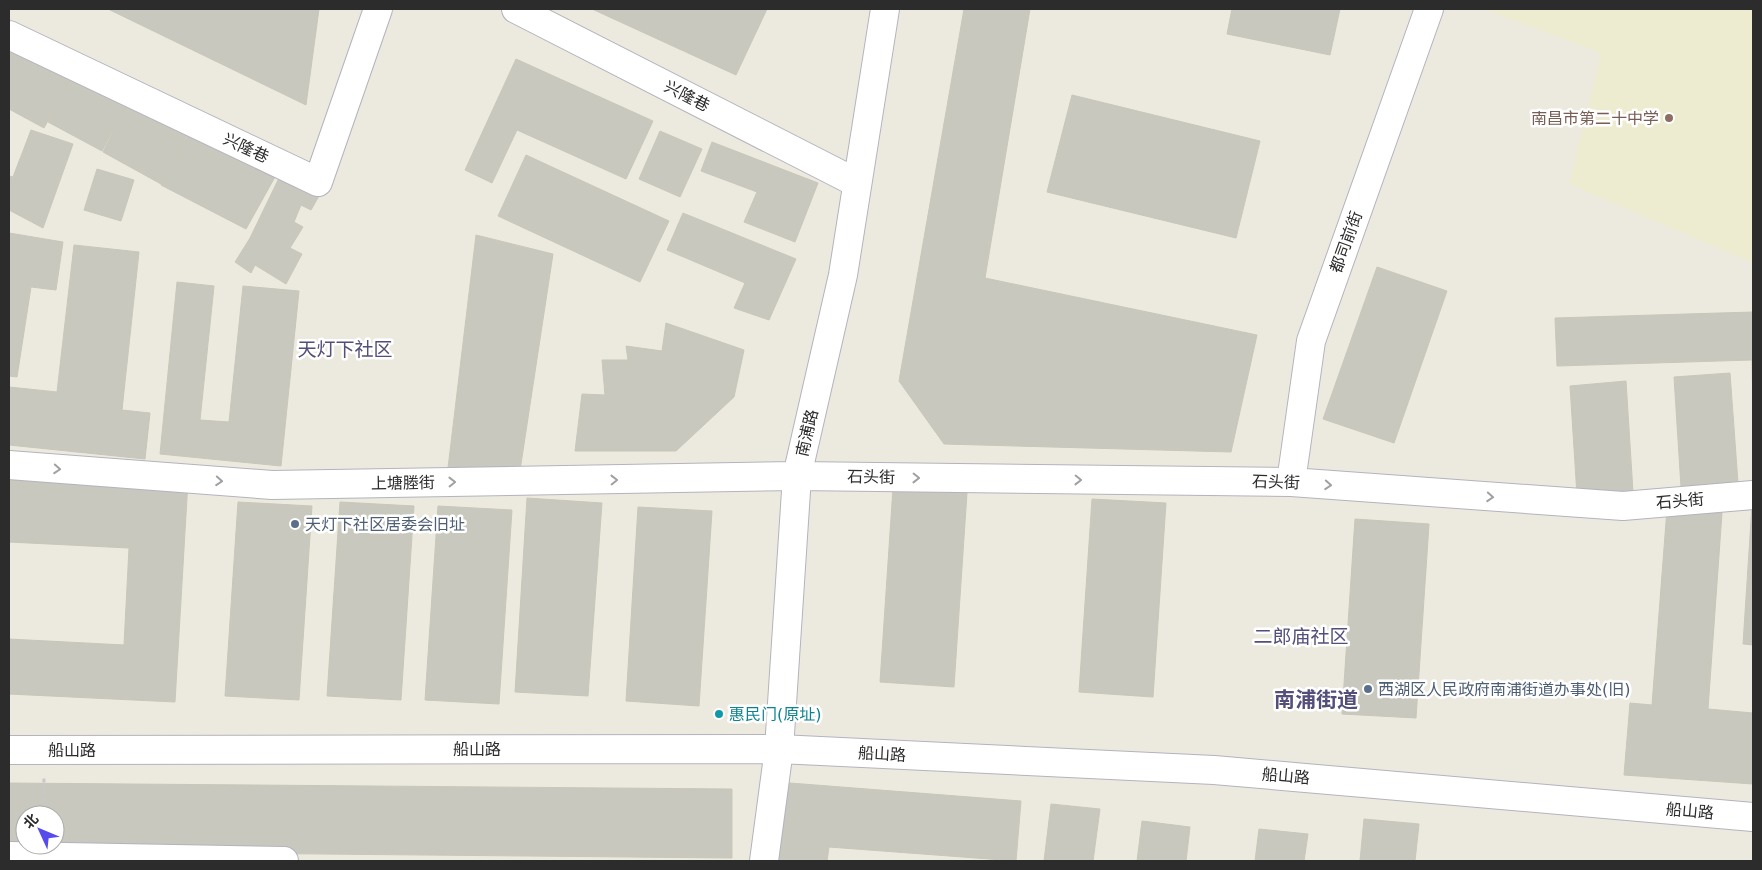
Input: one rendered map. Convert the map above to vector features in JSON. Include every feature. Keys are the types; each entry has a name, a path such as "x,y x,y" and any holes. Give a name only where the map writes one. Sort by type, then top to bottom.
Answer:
{"street":[{"name":"兴隆巷","path":"9,35 318,182 378,9"},
{"name":"兴隆巷","path":"516,9 857,183"},
{"name":"南浦路","path":"764,861 780,749 797,476 843,275 885,9"},
{"name":"都司前街","path":"1291,482 1311,341 1429,9"},
{"name":"上塘塍街","path":"9,465 272,485 797,476"},
{"name":"石头街","path":"797,476 1291,482 1623,506 1753,495"},
{"name":"船山路","path":"9,750 780,749 1214,770 1753,817"},
{"path":"9,856 284,861"}],"path":[{"path":"43,805 45,750"}],"shaded area":[{"name":"南昌市第二十中学","path":"1484,9 1753,9 1753,263 1569,184 1601,53"}],"building":[{"path":"108,9 319,9 306,105"},
{"path":"592,9 767,9 736,75"},
{"path":"964,9 1030,9 985,278 1257,335 1231,452 944,444 899,381"},
{"path":"1232,9 1340,9 1330,55 1227,34"},
{"path":"9,43 71,78 44,128 9,109"},
{"path":"516,59 653,121 626,179 517,130 492,183 465,170"},
{"path":"72,77 126,106 102,151 48,122"},
{"path":"1072,95 1260,141 1236,238 1047,192"},
{"path":"126,106 187,135 161,184 103,152"},
{"path":"31,130 73,144 43,228 9,210 9,176 13,177"},
{"path":"660,131 702,149 680,197 639,179"},
{"path":"188,135 275,177 246,229 161,185"},
{"path":"712,142 818,183 795,242 744,222 757,192 701,171"},
{"path":"526,155 669,221 640,282 498,216"},
{"path":"97,169 134,180 121,221 84,210"},
{"path":"279,178 319,196 311,210 301,205 294,222 303,227 290,248 302,254 286,284 255,265 251,273 235,262 250,238"},
{"path":"683,213 796,259 769,320 734,308 745,283 667,250"},
{"path":"9,233 63,242 56,290 31,287 17,377 9,376"},
{"path":"476,235 553,254 519,477 448,468"},
{"path":"74,245 139,252 122,410 150,413 145,459 9,445 9,387 57,392"},
{"path":"1377,267 1447,291 1394,443 1323,419"},
{"path":"177,282 214,286 200,420 229,422 243,286 299,291 281,466 160,454"},
{"path":"1753,312 1753,411 1752,360 1557,366 1555,318"},
{"path":"666,323 744,350 734,397 676,451 575,451 582,394 605,395 602,360 628,360 626,346 662,351"},
{"path":"1730,373 1738,483 1681,487 1674,377"},
{"path":"1626,381 1633,492 1577,495 1570,386"},
{"path":"9,472 188,481 175,702 9,694 9,639 124,645 129,548 9,542"},
{"path":"893,488 967,493 954,687 880,682"},
{"path":"527,498 602,503 588,696 515,692"},
{"path":"1092,499 1166,503 1153,697 1079,692"},
{"path":"238,502 312,506 299,700 225,696"},
{"path":"340,502 414,506 401,700 327,696"},
{"path":"1753,505 1753,645 1743,644"},
{"path":"438,506 512,510 499,704 425,700"},
{"path":"638,507 712,511 699,706 626,701"},
{"path":"1667,509 1722,513 1708,709 1753,713 1753,784 1624,775 1630,703 1652,705"},
{"path":"1355,519 1429,524 1416,718 1342,714"},
{"path":"777,782 1021,801 1016,861 829,847 827,861 771,861"},
{"path":"9,783 732,789 732,858 65,852 65,805 15,805 15,851 9,851"},
{"path":"1051,804 1100,809 1093,861 1044,861"},
{"path":"1364,819 1419,824 1415,861 1360,861"},
{"path":"1142,821 1190,827 1186,861 1137,861"},
{"path":"1259,829 1308,834 1304,861 1255,861"}],"place":[{"name":"南昌市第二十中学","path":"1669,118"},
{"name":"天灯下社区居委会旧址","path":"295,524"},
{"name":"西湖区人民政府南浦街道办事处(旧)","path":"1368,689"},
{"name":"惠民门(原址)","path":"719,714"}],"district":[{"name":"天灯下社区","path":"345,349"},
{"name":"二郎庙社区","path":"1301,636"},
{"name":"南浦街道","path":"1316,700"}]}
